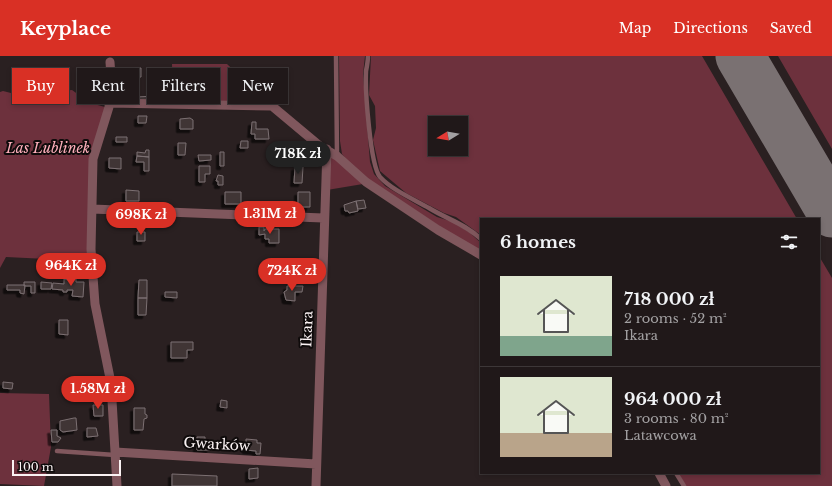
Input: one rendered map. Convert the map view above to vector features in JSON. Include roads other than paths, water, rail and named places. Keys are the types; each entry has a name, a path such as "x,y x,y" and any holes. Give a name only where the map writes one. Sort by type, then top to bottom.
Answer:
{"street":[{"path":"110,62 110,68"},
{"path":"110,104 93,159 91,248 95,304 111,383 117,486"},
{"path":"139,104 272,106 321,147 337,156 366,182 438,230 480,254"},
{"name":"Ikara","path":"316,486 323,218 327,149"},
{"path":"92,209 323,218"},
{"name":"Gwarków","path":"115,454 316,464"},
{"path":"660,474 666,486"}],"lane":[{"path":"336,56 337,156"},
{"path":"368,56 366,71 367,94 373,156 376,171 386,182 439,214 466,227 480,238"},
{"path":"56,451 115,454"},
{"path":"677,474 684,486"}],"park label":[{"name":"Las Lublinek","path":"48,148"}]}
